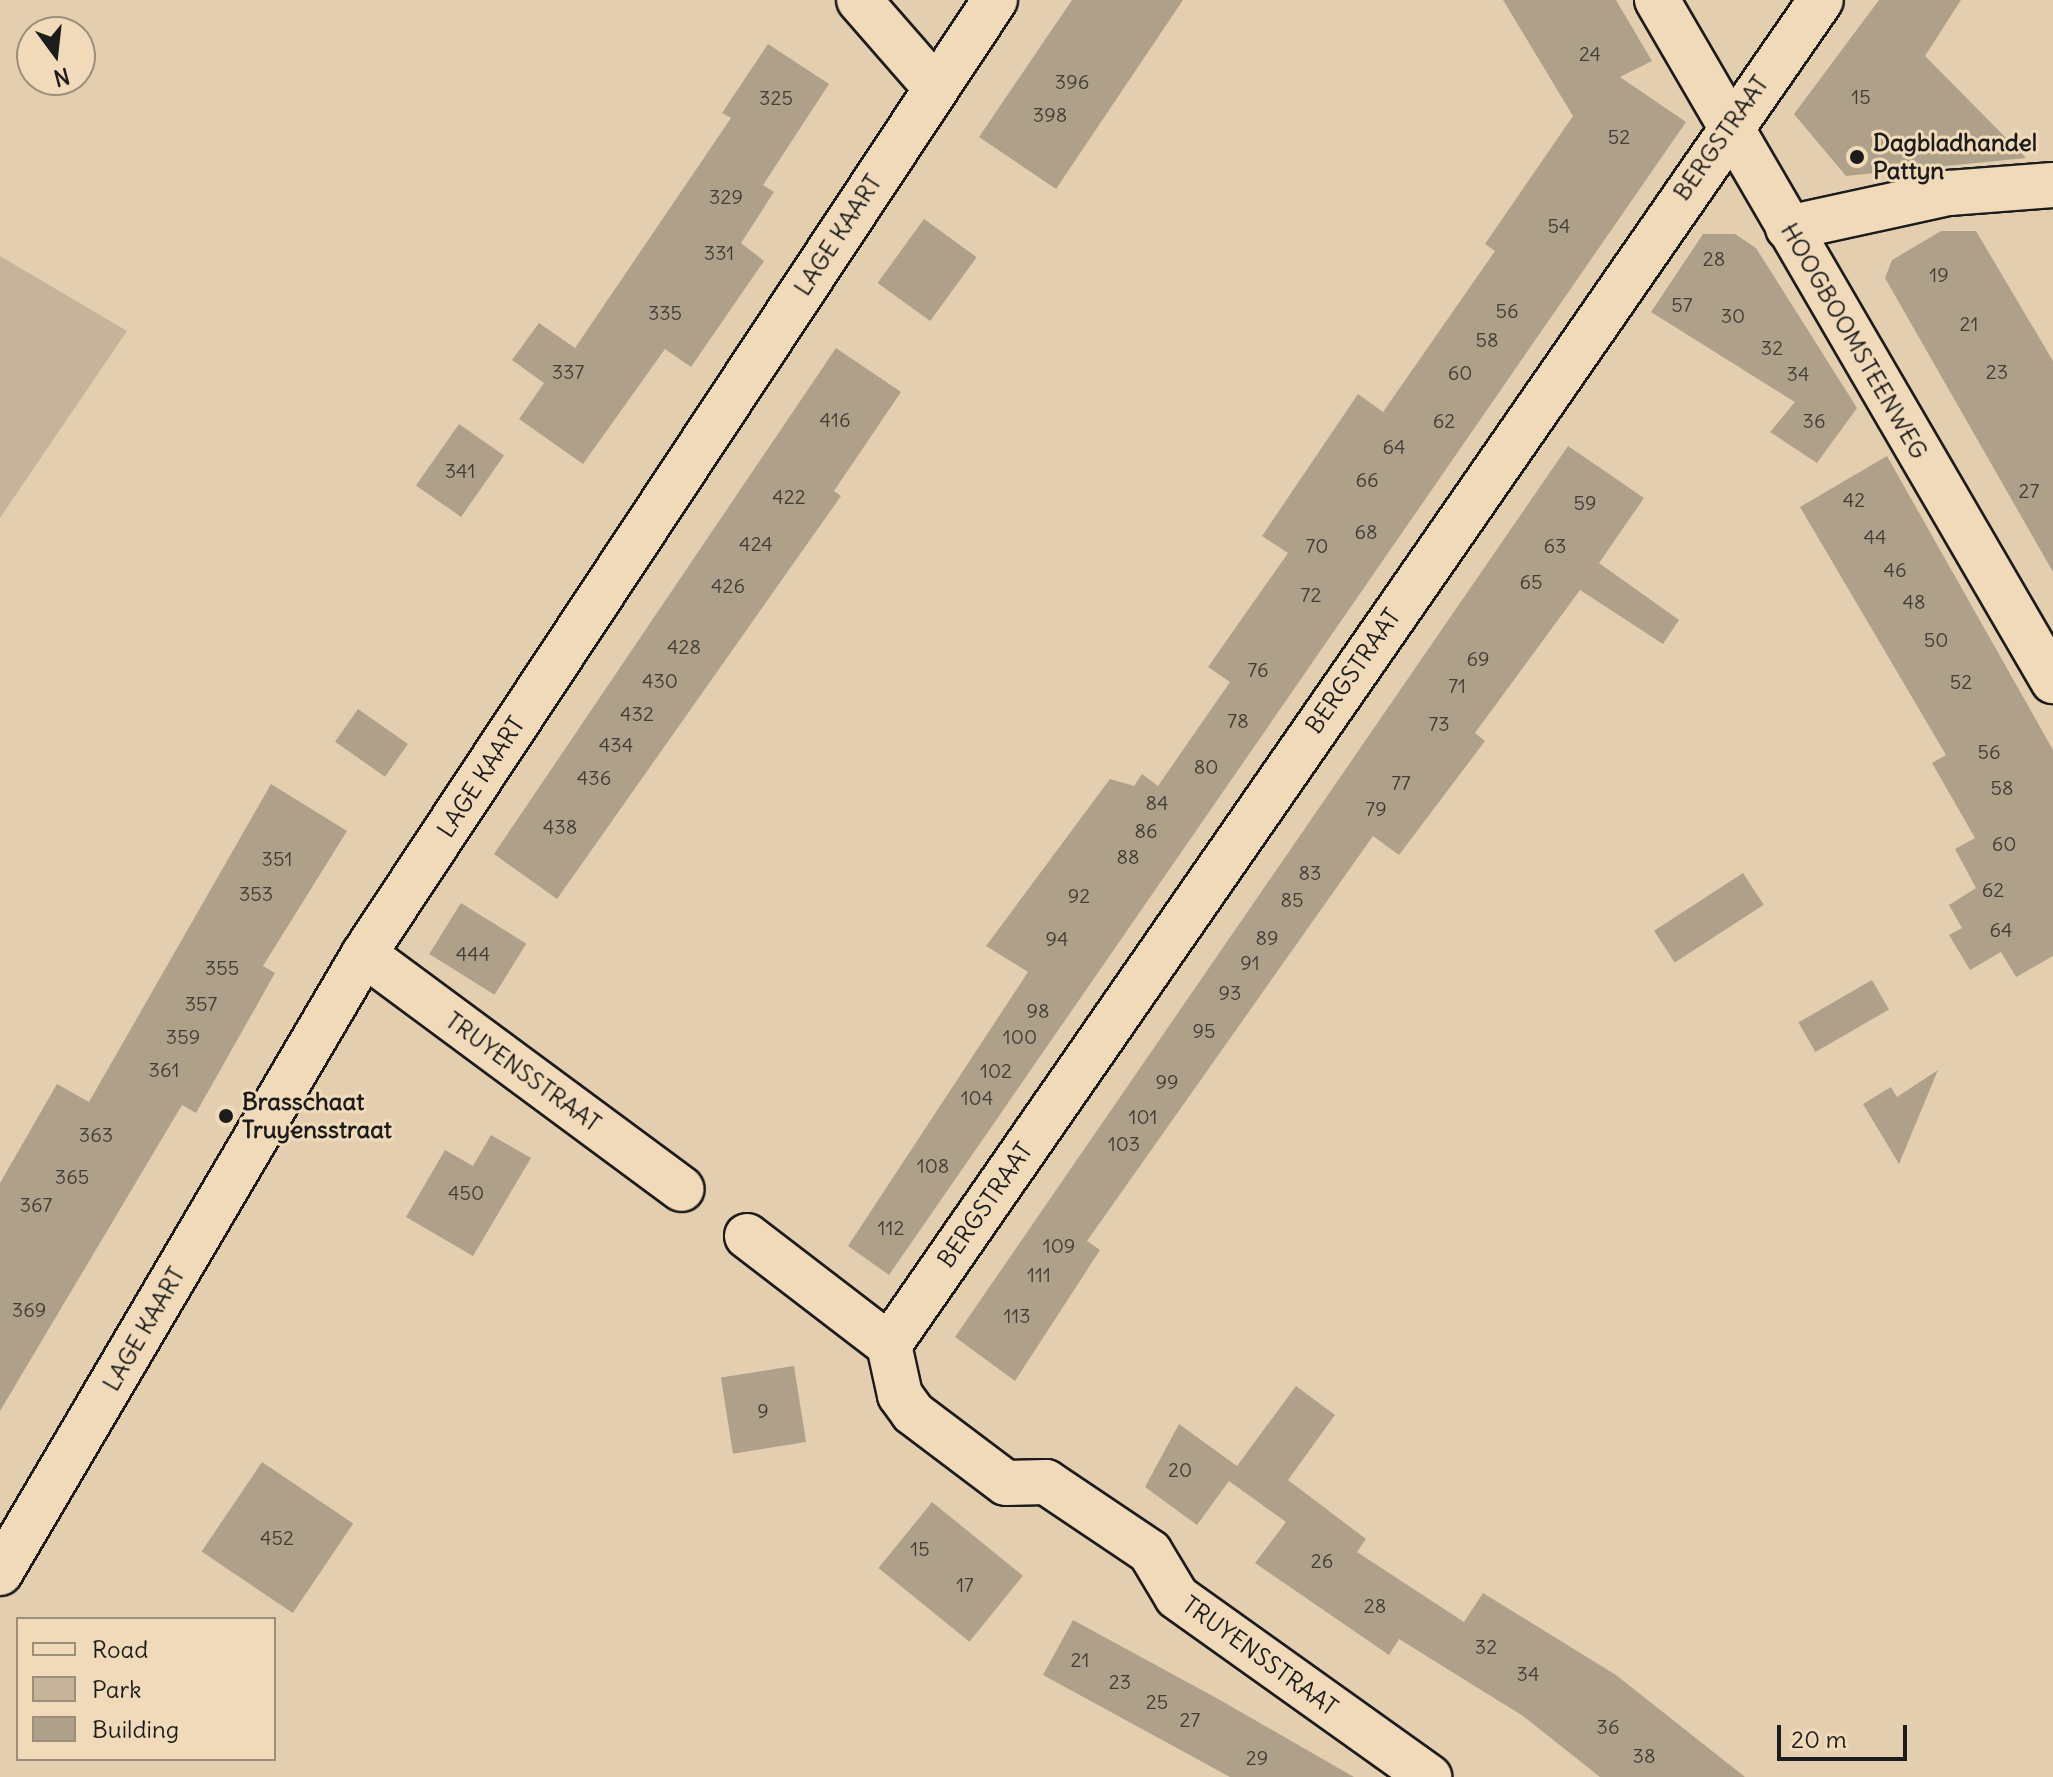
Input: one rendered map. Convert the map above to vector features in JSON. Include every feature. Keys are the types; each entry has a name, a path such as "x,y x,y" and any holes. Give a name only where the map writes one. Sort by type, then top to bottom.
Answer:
{"street":[{"path":"859,0 935,87"},
{"name":"LAGE KAART","path":"0,1573 364,954 995,0"},
{"name":"HOOGBOOMSTEENWEG","path":"1657,0 2053,681"},
{"name":"BERGSTRAAT","path":"889,1345 1729,125 1821,0"},
{"path":"1788,228 1949,193 2053,185"},
{"name":"TRUYENSSTRAAT","path":"364,954 682,1189"},
{"path":"747,1236 889,1345"},
{"name":"TRUYENSSTRAAT","path":"889,1345 900,1395 913,1413 1006,1483 1046,1482 1150,1552 1177,1597 1429,1777"}],"green space":[{"path":"0,256 127,331 0,518"}],"building":[{"path":"1072,0 1183,0 1056,189 979,137"},
{"path":"1503,0 1616,0 1652,61 1620,77 1686,122 889,1275 848,1246 1028,972 986,946 1110,779 1134,786 1142,774 1158,786 1230,682 1208,667 1288,553 1262,536 1358,394 1383,412 1495,251 1485,244 1573,116"},
{"path":"1879,0 1961,0 1925,56 2026,158 1846,176 1794,114"},
{"path":"768,44 829,84 763,185 774,192 741,243 764,261 691,367 665,349 583,464 519,419 544,383 512,360 539,323 575,348 731,118 722,113"},
{"path":"924,219 977,257 930,321 878,283"},
{"path":"1941,231 1976,231 2053,361 2053,572 1885,278 1892,260"},
{"path":"1703,234 1735,234 1756,248 1857,408 1817,463 1770,432 1795,402 1651,312"},
{"path":"836,348 901,392 834,491 841,496 557,899 494,854"},
{"path":"459,424 504,456 461,517 416,485"},
{"path":"1568,446 1644,498 1599,563 1679,620 1663,644 1580,590 1475,733 1485,741 1399,855 1373,836 1087,1241 1100,1250 1015,1381 955,1337"},
{"path":"1887,456 2053,750 2053,956 2016,977 2001,952 1970,970 1949,935 1962,928 1949,905 1976,888 1955,849 1975,838 1932,763 1946,755 1800,507"},
{"path":"358,709 408,744 385,777 335,742"},
{"path":"271,784 347,831 263,966 275,973 196,1113 182,1105 0,1411 0,1183 57,1084 89,1102"},
{"path":"1743,873 1764,905 1675,963 1654,931"},
{"path":"461,903 526,944 495,995 429,954"},
{"path":"1872,980 1889,1009 1815,1052 1798,1022"},
{"path":"1938,1070 1899,1164 1863,1104 1891,1087 1897,1097"},
{"path":"491,1135 531,1158 473,1256 406,1217 445,1150 473,1166"},
{"path":"794,1366 806,1442 733,1454 721,1378"},
{"path":"1296,1386 1335,1415 1288,1480 1366,1539 1357,1552 1464,1622 1483,1593 1616,1675 1745,1777 1600,1777 1523,1716 1399,1639 1389,1655 1255,1563 1286,1522 1229,1481 1197,1525 1145,1487 1179,1424 1237,1466"},
{"path":"262,1462 353,1524 293,1613 202,1552"},
{"path":"932,1502 1023,1576 969,1642 879,1568"},
{"path":"1073,1620 1354,1777 1230,1777 1043,1675"}],"place":[{"name":"Dagbladhandel Pattyn","path":"1857,157"},
{"name":"Brasschaat Truyensstraat","path":"226,1116"}]}
